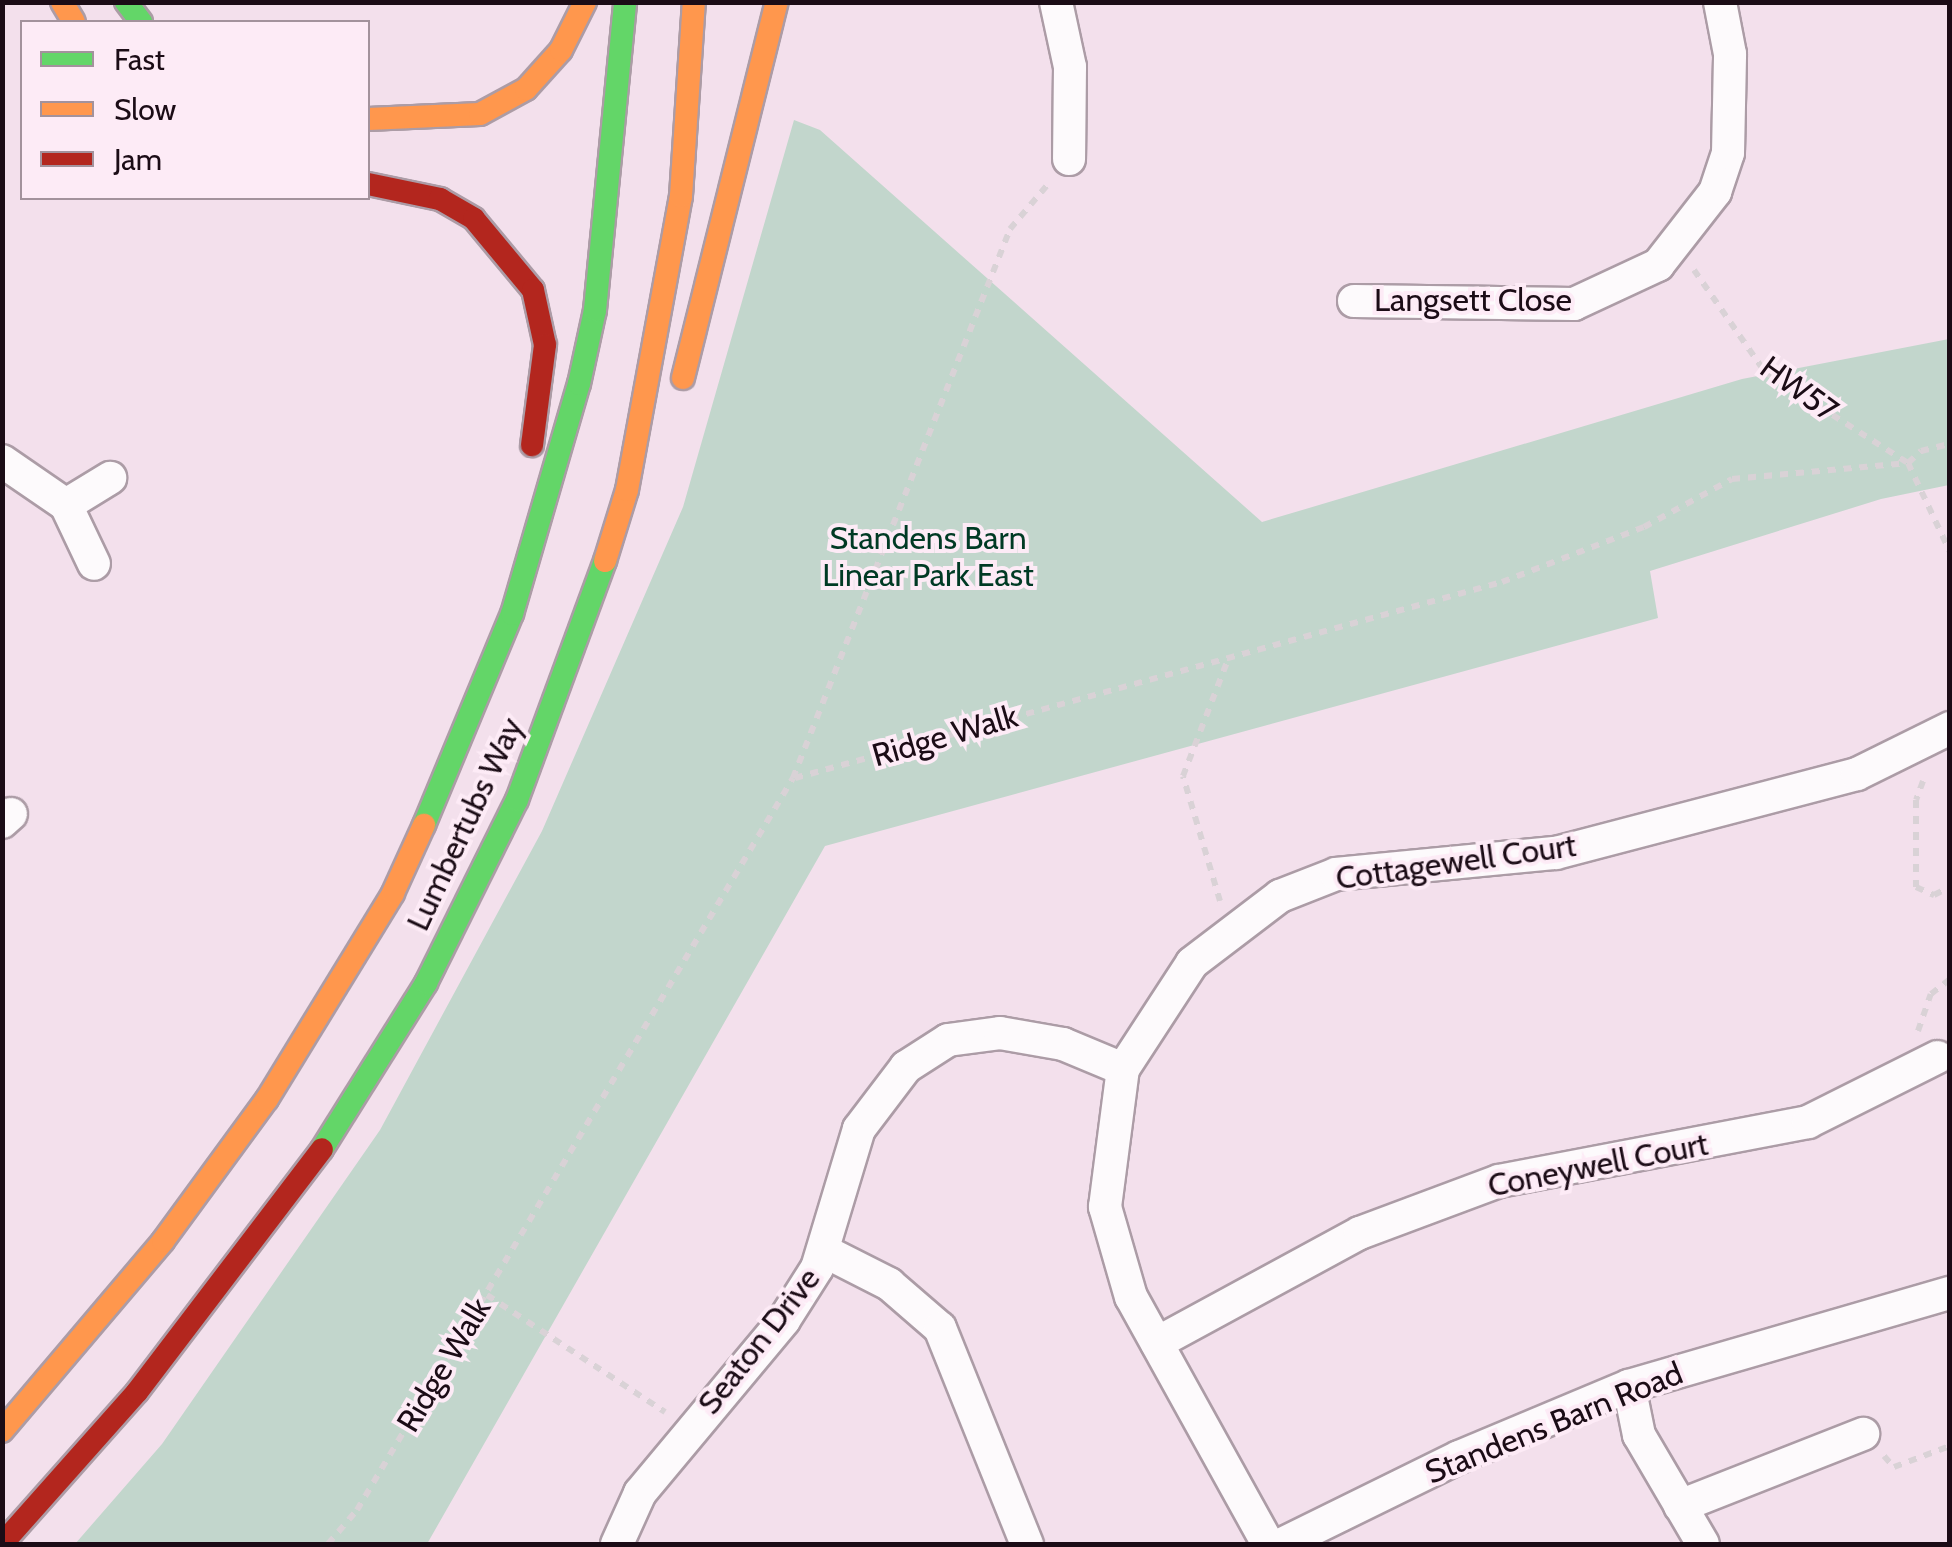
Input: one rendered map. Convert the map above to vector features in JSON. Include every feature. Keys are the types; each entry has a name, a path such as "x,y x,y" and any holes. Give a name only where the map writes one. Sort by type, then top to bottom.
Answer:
{"highway":[{"path":"370,119 480,114 526,88 562,50 584,2"},
{"name":"Lumbertubs Way","path":"2,1432 54,1374 216,1172 322,1014 393,894 512,614 558,473 595,310 625,2"},
{"name":"Lumbertubs Way","path":"2,1544 137,1392 301,1182 426,983 517,800 583,634 627,490 657,355 681,196 694,2"},
{"path":"676,400 777,2"},
{"path":"370,184 440,199 474,219 533,290 545,345 524,472"},
{"path":"583,634 658,454"},
{"path":"508,528 512,614"},
{"path":"175,1298 212,1254 301,1182"},
{"path":"2,1410 54,1374"},
{"path":"67,1511 137,1392"}],"street":[{"path":"1056,2 1070,67 1069,160"},
{"name":"Langsett Close","path":"1354,301 1574,304 1658,265 1715,192 1728,153 1730,54 1720,2"},
{"path":"2,461 66,505 94,564"},
{"path":"66,505 110,478"},
{"name":"Cottagewell Court","path":"1268,1544 1125,1282 1105,1207 1123,1069 1192,963 1229,929 1336,874 1556,853 1857,774 1950,728"},
{"name":"Seaton Drive","path":"617,1544 640,1493 784,1320 826,1252 859,1130 876,1099 948,1040 1000,1033 1063,1044 1123,1069"},
{"name":"Coneywell Court","path":"1157,1343 1360,1232 1499,1181 1808,1122 1938,1057"},
{"path":"826,1252 904,1294 940,1328 1027,1544"},
{"name":"Standens Barn Road","path":"1282,1544 1459,1456 1629,1386 1950,1293"},
{"path":"1629,1386 1639,1435 1703,1544"},
{"path":"1680,1506 1863,1434"}],"path":[{"path":"794,778 1010,230 1069,160"},
{"name":"HW57","path":"1678,244 1764,372 1908,464"},
{"name":"Ridge Walk","path":"328,1544 486,1295 794,778 1502,582 1644,527 1732,479 1908,464 1921,451 1950,444"},
{"path":"1908,464 1950,552"},
{"path":"1229,656 1183,776 1229,929"},
{"path":"1935,766 1916,800 1912,869 1916,886 1934,896 1950,887"},
{"path":"486,1295 690,1429"},
{"path":"1863,1434 1894,1466 1950,1446"}],"green space":[{"name":"Standens Barn Linear Park East","path":"794,120 820,130 1262,522 1742,379 1949,339 1949,485 1881,499 1650,571 1658,618 825,846 427,1544 75,1544 162,1444 380,1130 542,831 683,507"}],"traffic: fast":[{"path":"126,2 140,20"},
{"path":"424,825 512,614 579,384 595,310 625,2"},
{"path":"322,1149 426,983 517,800 605,561"}],"traffic: slow":[{"path":"62,2 73,20"},
{"path":"370,119 480,114 526,89 561,50 585,2"},
{"path":"605,561 627,490 681,196 694,2"},
{"path":"683,378 777,2"},
{"path":"2,1431 163,1241 267,1099 393,893 424,825"}],"traffic: jam":[{"path":"370,184 440,199 474,219 533,290 545,345 532,445"},
{"path":"2,1544 137,1392 322,1149"}]}
